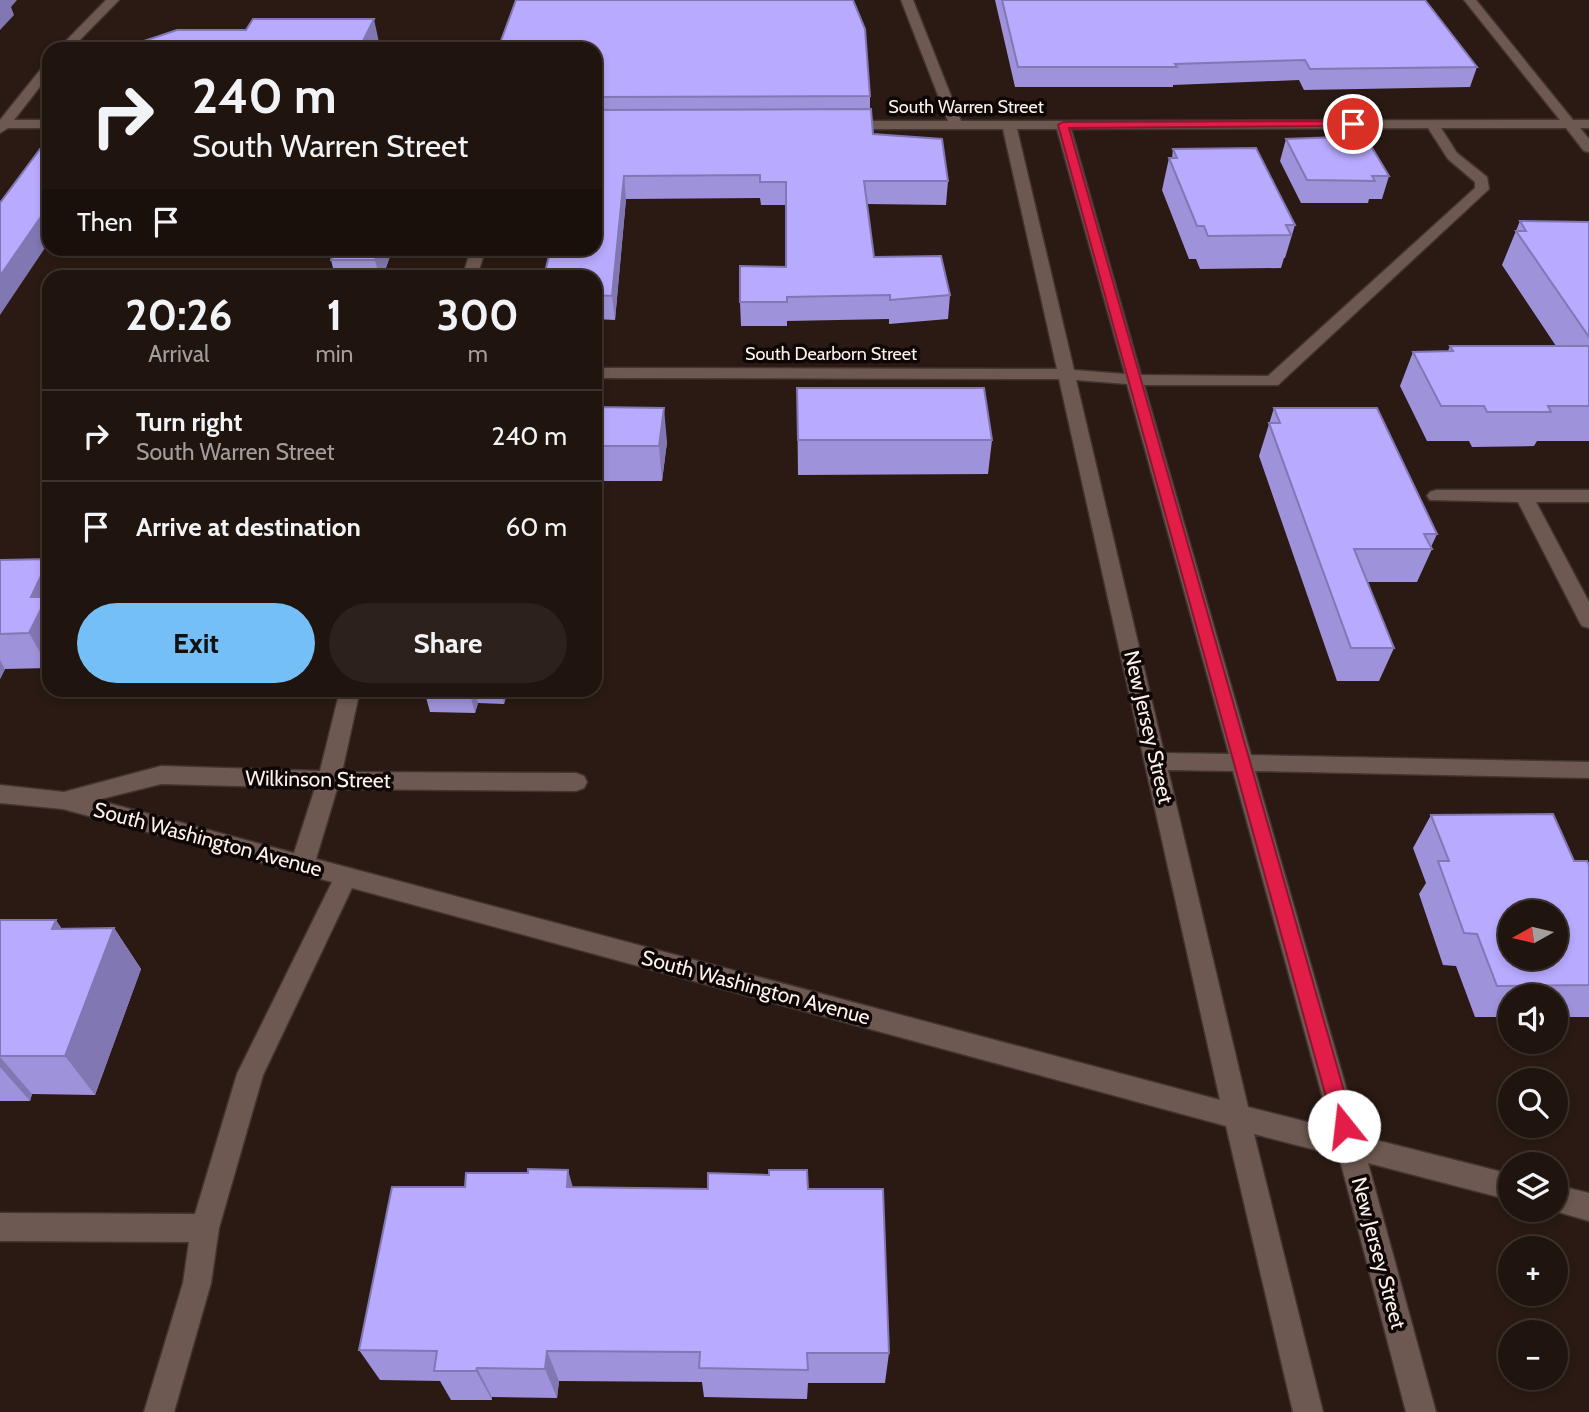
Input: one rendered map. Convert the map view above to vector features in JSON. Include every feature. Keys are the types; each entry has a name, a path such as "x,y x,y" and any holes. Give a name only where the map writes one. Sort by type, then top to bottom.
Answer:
{"street":[{"path":"71,42 113,0"},
{"path":"907,0 956,124"},
{"path":"1470,0 1589,148"},
{"path":"2,126 42,76"},
{"path":"2,126 42,124"},
{"name":"New Jersey Street","path":"1009,124 1237,1117 1308,1412"},
{"name":"South Dearborn Street","path":"602,373 1066,374 1136,380 1272,381 1482,189 1482,180 1454,160 1443,147 1432,124"},
{"name":"South Warren Street","path":"831,125 1589,124"},
{"name":"New Jersey Street","path":"1063,125 1350,1147 1421,1412"},
{"path":"1436,496 1589,496"},
{"path":"1524,496 1589,621"},
{"path":"302,865 329,780 348,697"},
{"path":"1157,761 1589,770"},
{"name":"Wilkinson Street","path":"63,800 160,775 329,780 576,782"},
{"name":"South Washington Avenue","path":"0,794 63,800 1237,1117 1498,1184"},
{"path":"159,1412 197,1283 205,1228 250,1074 346,877"},
{"path":"1568,1202 1589,1207"},
{"path":"0,1227 205,1228"}],"building":[{"path":"516,0 853,0 865,29 870,96 602,97 602,42 501,42"},
{"path":"1002,0 1425,0 1477,67 1310,69 1305,60 1175,64 1177,67 1018,67"},
{"path":"253,19 374,19 362,42 141,42 177,30 246,30"},
{"path":"871,109 873,134 942,139 948,181 864,181 874,257 941,256 950,295 890,300 890,295 787,297 787,302 740,302 740,266 786,267 786,182 760,182 760,175 624,176 612,296 602,295 602,270 546,270 549,256 602,256 602,110"},
{"path":"1365,136 1389,176 1372,176 1375,181 1307,180 1286,139"},
{"path":"42,146 42,215 0,276 0,203"},
{"path":"1256,148 1295,225 1286,225 1291,235 1208,236 1204,226 1197,226 1169,158 1177,158 1173,149"},
{"path":"1520,221 1589,222 1589,337 1516,231 1526,231"},
{"path":"332,256 376,256 375,260 331,260"},
{"path":"1450,346 1589,346 1589,406 1548,406 1551,412 1487,412 1484,406 1441,406 1413,352 1453,351"},
{"path":"797,388 984,388 992,440 798,440"},
{"path":"602,407 664,408 659,446 602,446"},
{"path":"1274,408 1377,408 1437,534 1424,534 1432,549 1354,549 1394,648 1351,648 1269,423 1280,423"},
{"path":"42,559 42,574 31,597 42,597 42,607 29,633 0,634 0,560"},
{"path":"1553,814 1574,861 1587,861 1589,865 1589,985 1497,986 1477,934 1464,933 1438,861 1449,861 1431,815"},
{"path":"0,920 56,920 52,929 114,928 65,1056 0,1056"},
{"path":"528,1169 568,1170 567,1187 708,1189 708,1173 769,1175 769,1170 807,1170 808,1189 883,1189 889,1353 807,1353 808,1370 699,1368 700,1352 547,1351 545,1369 477,1368 476,1371 434,1371 437,1351 359,1350 392,1187 465,1187 466,1173 528,1173"}],"route":[{"path":"1344,1126 1063,125 1353,124"}]}
